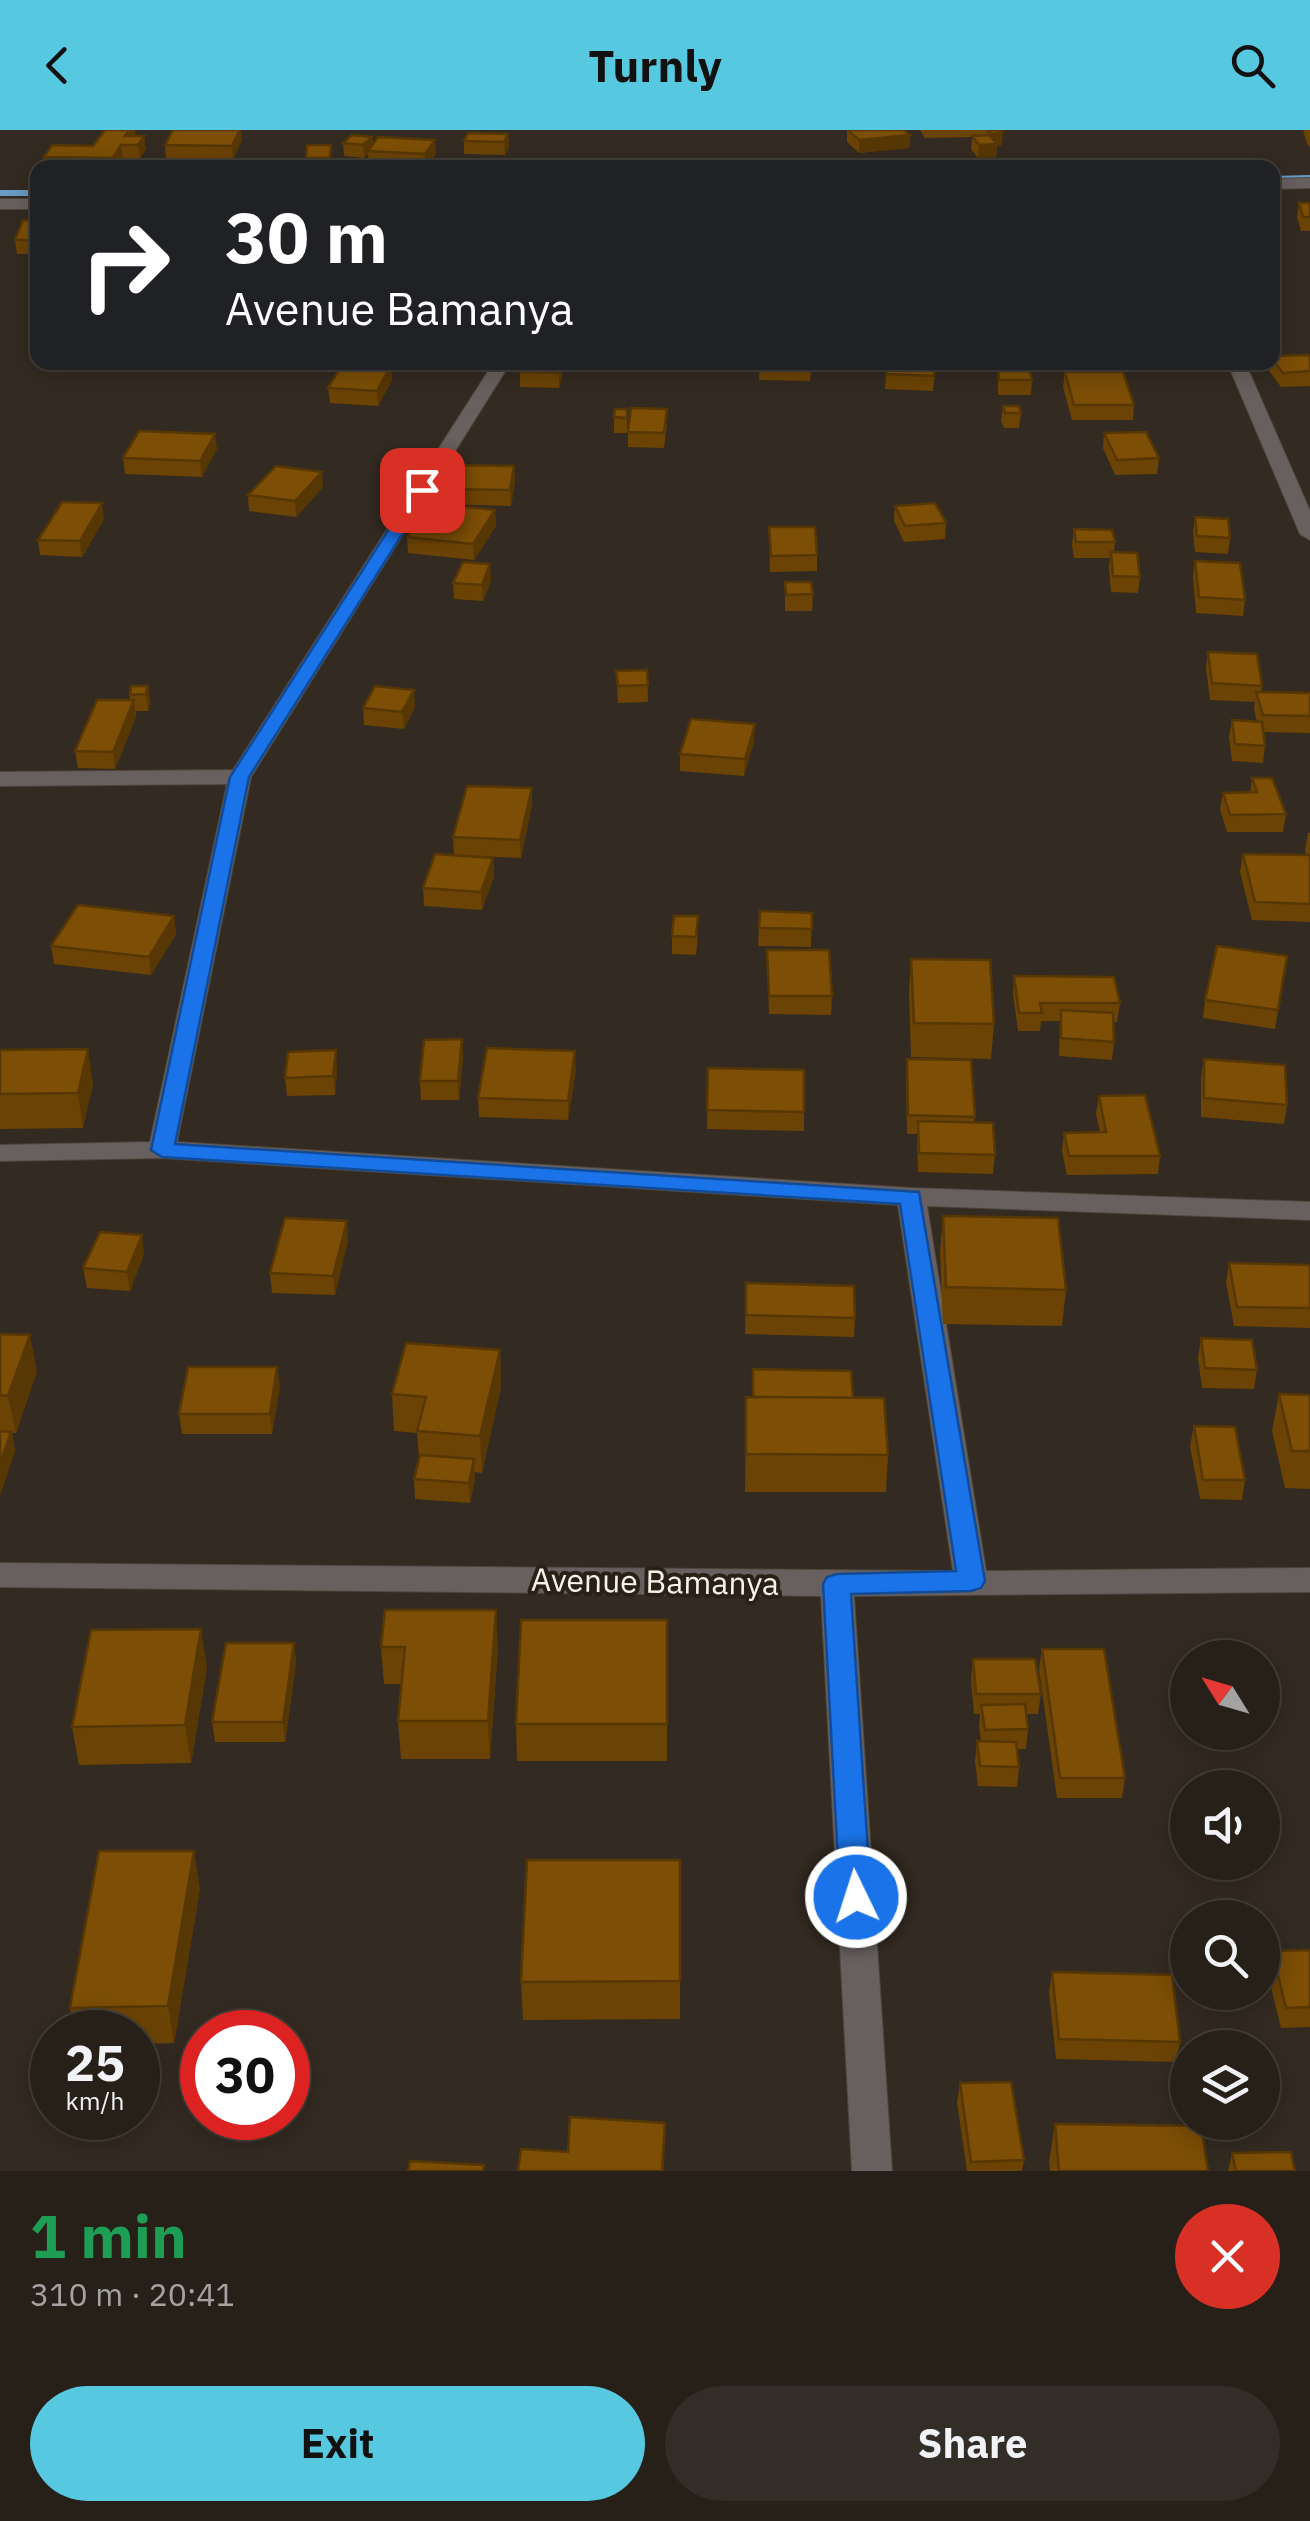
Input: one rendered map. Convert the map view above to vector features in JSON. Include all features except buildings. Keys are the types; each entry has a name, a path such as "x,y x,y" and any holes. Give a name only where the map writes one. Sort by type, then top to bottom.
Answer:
{"street":[{"path":"1280,184 1310,183"},
{"path":"0,204 30,204"},
{"path":"162,1150 240,777 498,370"},
{"path":"1239,370 1310,534"},
{"path":"0,779 240,777"},
{"path":"0,1153 162,1150 911,1197 1310,1212"},
{"path":"911,1197 971,1581"},
{"name":"Avenue Bamanya","path":"0,1575 837,1584 1310,1580"},
{"path":"837,1584 872,2171"}],"waterway":[{"path":"1280,179 1310,178"},
{"path":"0,193 30,193"}],"route":[{"path":"422,490 240,777 162,1150 911,1197 971,1581 837,1584 856,1897"}]}
